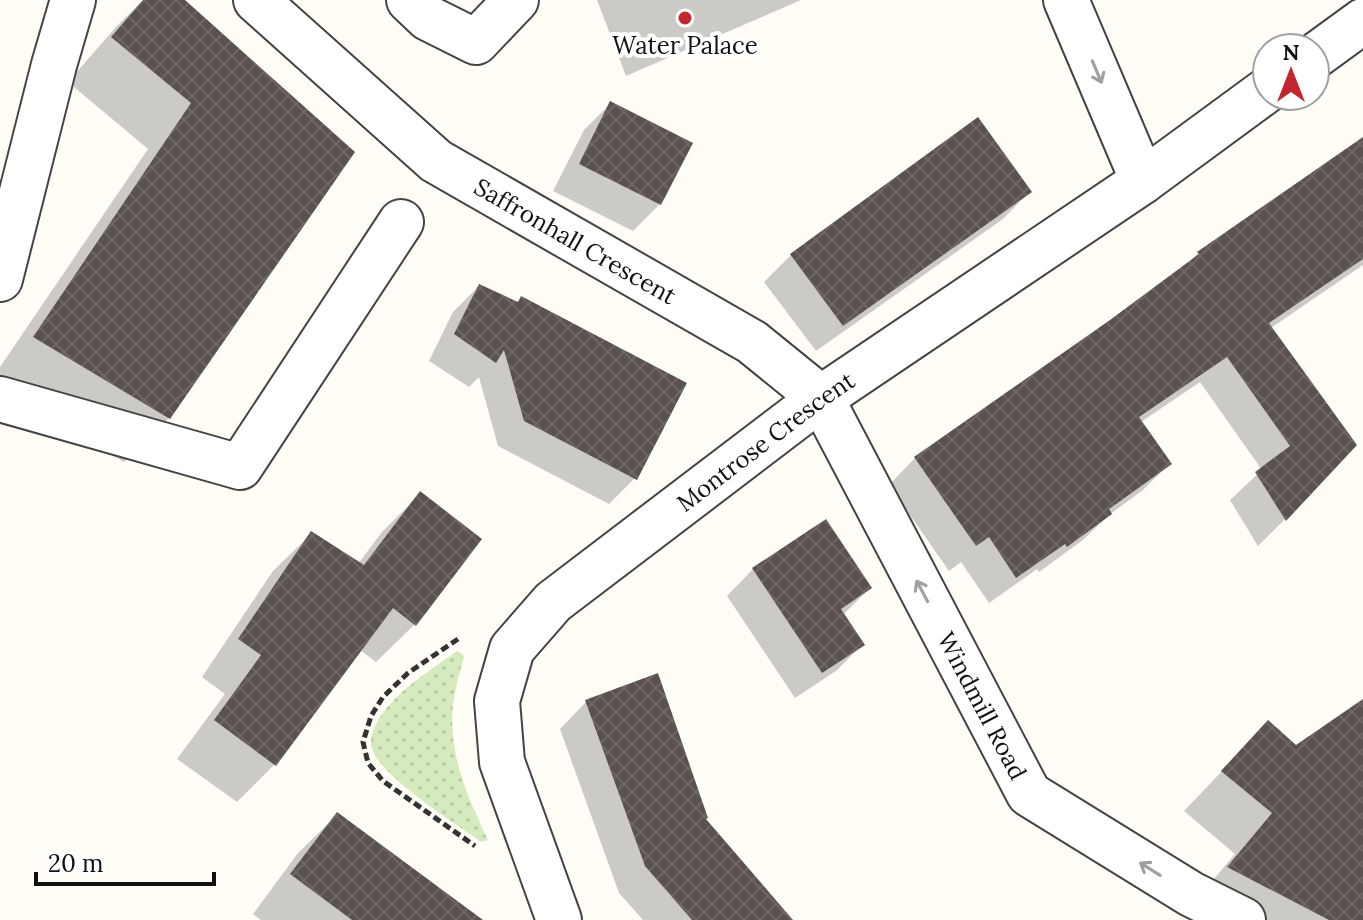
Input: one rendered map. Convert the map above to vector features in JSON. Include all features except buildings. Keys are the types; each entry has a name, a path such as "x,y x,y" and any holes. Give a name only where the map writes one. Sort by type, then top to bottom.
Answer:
{"street":[{"path":"0,279 73,0"},
{"name":"Saffronhall Crescent","path":"256,0 436,161 752,342 821,398"},
{"path":"409,0 428,18 476,42 516,0"},
{"path":"1066,0 1143,181"},
{"path":"1331,44 1363,21"},
{"name":"Montrose Crescent","path":"559,920 502,762 497,701 512,649 553,602 821,398 1143,181 1251,102"},
{"path":"0,399 240,467 401,222"},
{"name":"Windmill Road","path":"821,398 1029,794 1179,907 1243,920"}],"path":[{"path":"507,663 460,638 408,673 383,697 371,716 363,742 368,763 383,781 488,855 533,850"}],"green space":[{"path":"457,651 464,656 453,704 453,740 466,791 488,840 481,842 400,783 375,756 371,744 381,715 402,692"}],"place":[{"name":"Water Palace","path":"685,18"}]}
